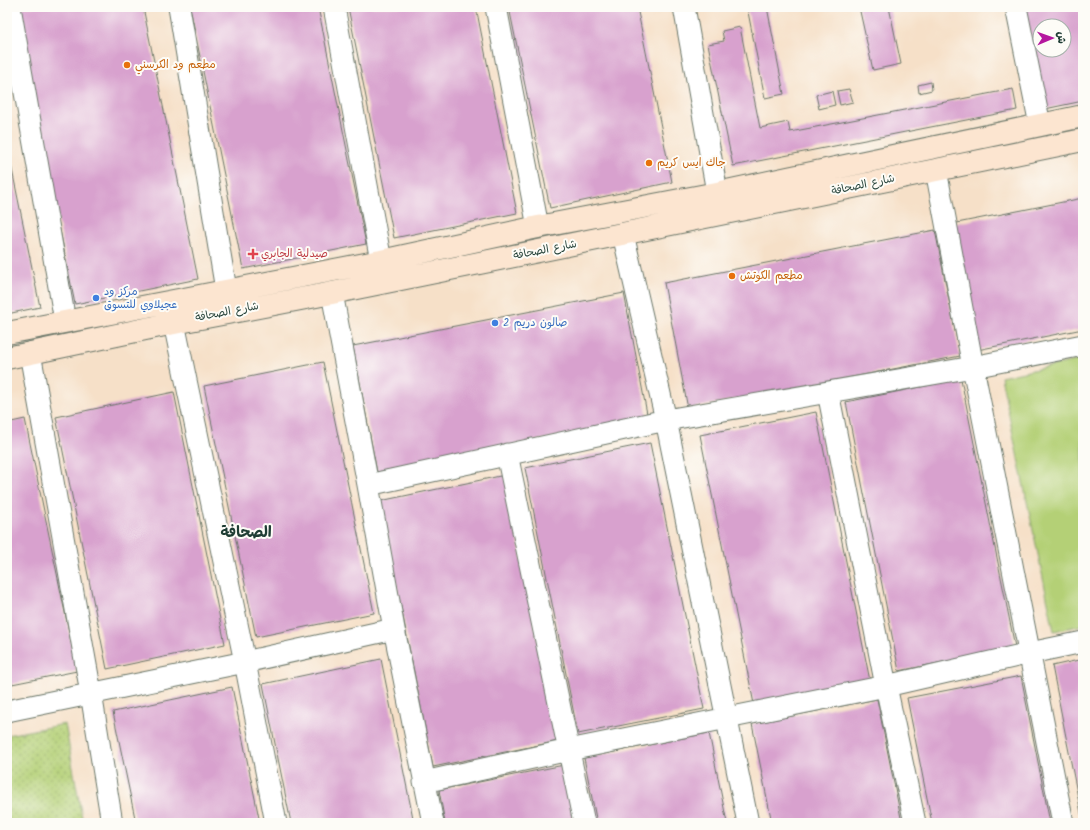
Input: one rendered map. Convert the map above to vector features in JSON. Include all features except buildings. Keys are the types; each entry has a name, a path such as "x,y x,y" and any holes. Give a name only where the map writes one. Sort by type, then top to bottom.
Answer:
{"main road":[{"name":"شارع الصحافة","path":"7,332 382,261 538,227 717,193 1083,116"},
{"name":"شارع الصحافة","path":"7,358 1083,140"}],"street":[{"path":"10,7 65,321"},
{"path":"180,7 226,290"},
{"path":"334,7 382,261"},
{"path":"496,7 538,227"},
{"path":"684,7 720,214"},
{"path":"1016,7 1040,124"},
{"path":"936,170 973,367 1063,823"},
{"path":"623,234 666,420 748,823"},
{"path":"332,293 394,629 433,823"},
{"path":"174,323 245,662 276,823"},
{"path":"368,485 666,420 973,367 1083,345"},
{"path":"30,353 92,693 112,823"},
{"path":"828,392 886,686 915,823"},
{"path":"508,454 584,823"},
{"path":"7,711 245,662 394,629"},
{"path":"424,782 727,717 886,686 1083,642"}],"green space":[{"path":"1083,359 1083,625 1054,631 1001,377"},
{"path":"65,724 83,823 7,823 7,735"}],"place":[{"name":"مطعم ود الكرسني","path":"127,65"},
{"name":"جاك ايس كريم","path":"649,163"},
{"name":"صيدلية الجابري","path":"253,254"},
{"name":"مطعم الكوتش","path":"732,276"},
{"name":"مركز ود عجيلاوي للتسوق","path":"96,298"},
{"name":"صالون دريم 2","path":"495,323"}],"district":[{"name":"الصحافة","path":"246,533"}]}
